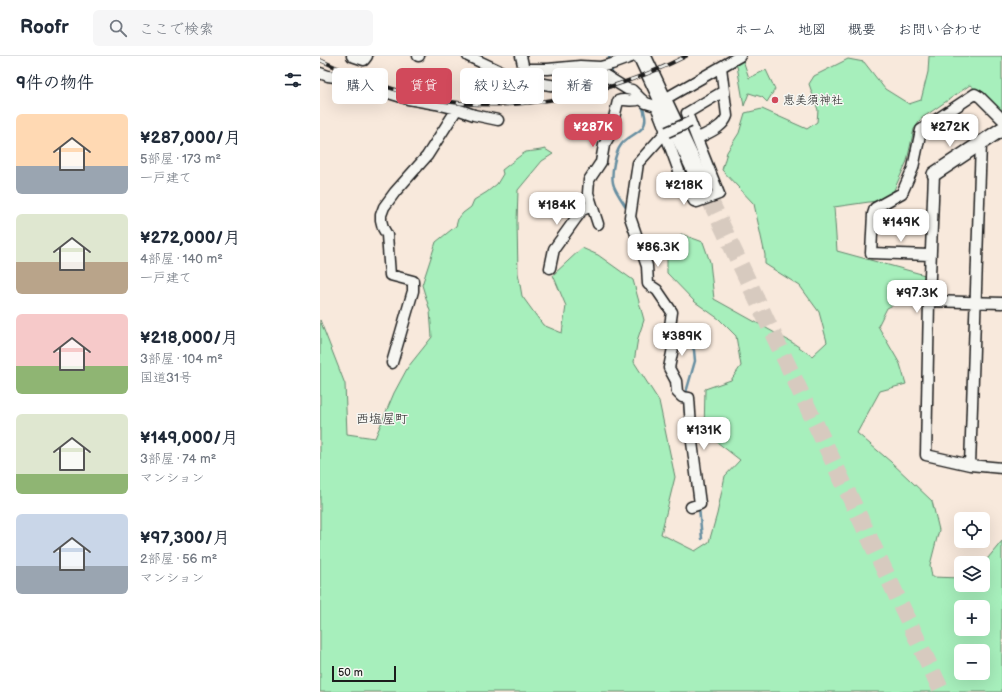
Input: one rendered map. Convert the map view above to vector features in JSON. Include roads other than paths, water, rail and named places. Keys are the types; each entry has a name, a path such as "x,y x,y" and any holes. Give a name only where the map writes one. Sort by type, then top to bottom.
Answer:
{"highway":[{"path":"642,56 698,175"}],"street":[{"path":"352,56 362,60 364,60 367,56"},
{"path":"468,56 494,68"},
{"path":"521,56 524,68"},
{"path":"544,84 563,87 585,83 604,67 634,56"},
{"path":"663,100 740,56"},
{"path":"544,69 580,61 604,67 627,89 632,90 638,100"},
{"path":"697,139 725,122 727,116 721,67"},
{"path":"320,73 328,76 350,79 366,86 408,99 436,104 498,120"},
{"path":"598,224 588,193 588,180 601,162 604,145 610,135 618,101 638,100 656,106 683,182 694,201 697,202 719,194 687,113 724,91"},
{"path":"930,255 871,253 873,214 875,208 902,193 914,168 921,130 975,94 1002,119"},
{"path":"392,363 413,291 413,281 390,276 387,235 383,228 381,215 384,207 395,192 427,156 457,109"},
{"path":"690,122 666,133 638,163 631,214 647,266 648,284 656,290 672,312 670,326 673,348 669,368 676,381 677,392 685,397 692,442 695,506"},
{"path":"1002,129 934,174 928,301 926,455 970,465 1002,468"},
{"path":"970,465 980,144"},
{"path":"550,268 554,249 582,210 592,206"},
{"path":"928,301 1002,303"}],"waterway":[{"path":"609,56 610,63"},
{"path":"611,68 612,73 616,77"},
{"path":"628,210 614,186 613,169 615,158 621,145 644,126 645,116 641,105"},
{"path":"675,322 694,350 695,361 685,396"},
{"path":"684,400 685,413"},
{"path":"699,507 702,539"}],"tunnel":[{"path":"698,175 942,692"}],"railway":[{"path":"320,60 375,83 417,96 464,103 496,105 529,103 594,91 657,70 686,56"}],"place":[{"name":"恵美須神社","path":"775,100"}],"district":[{"name":"西塩屋町","path":"382,419"}]}
